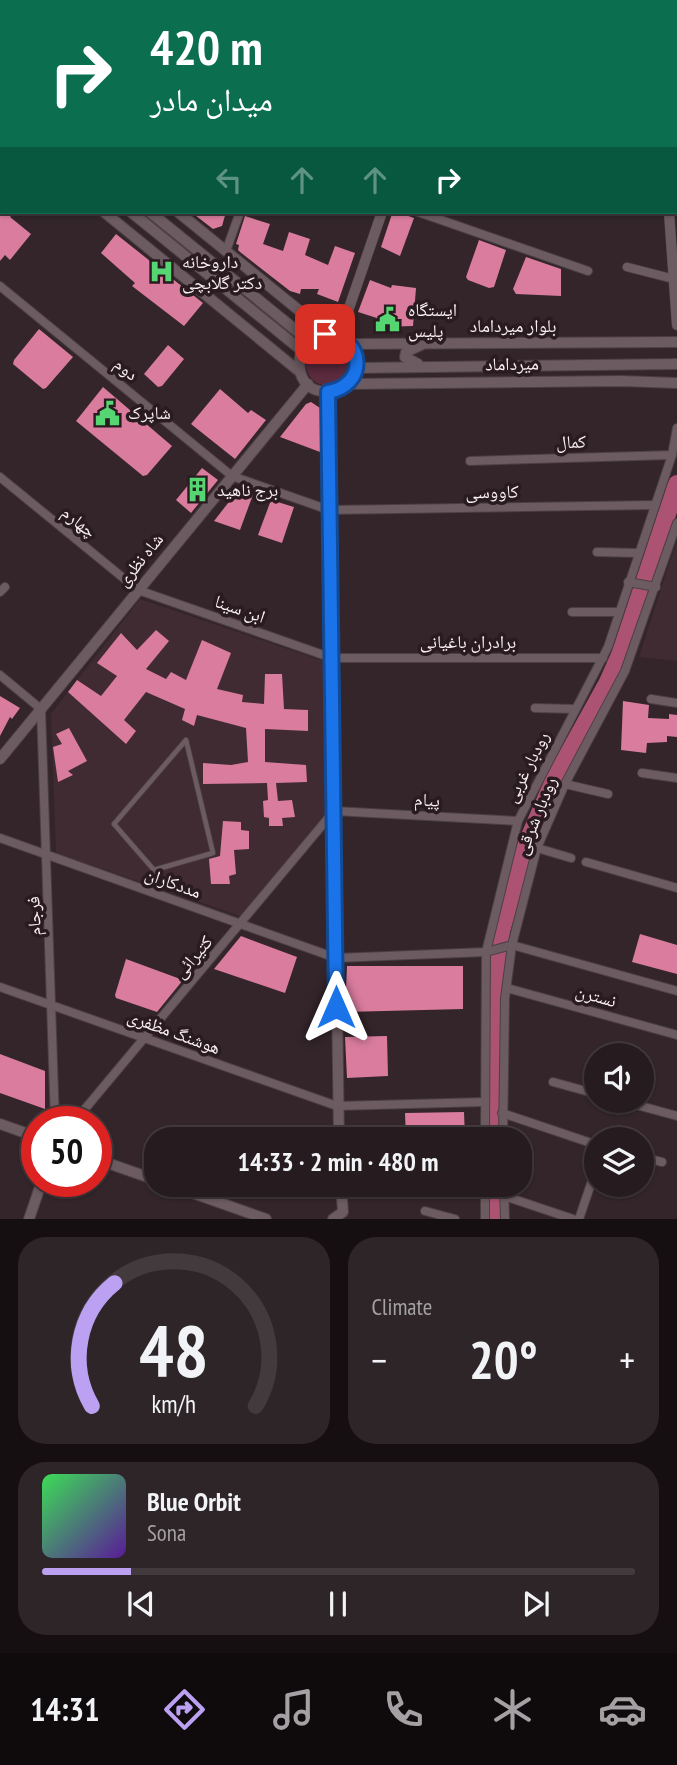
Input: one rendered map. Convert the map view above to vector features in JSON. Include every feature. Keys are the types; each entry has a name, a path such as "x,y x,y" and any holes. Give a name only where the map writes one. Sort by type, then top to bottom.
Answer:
{"main road":[{"path":"106,214 300,372 307,384 328,392 348,384 356,368 354,352 180,214"},
{"path":"134,214 304,345 339,338"},
{"path":"152,214 304,345"},
{"name":"بلوار میرداماد","path":"339,338 423,344 677,342"},
{"path":"423,344 406,352 405,357 407,361 427,367"},
{"path":"300,372 304,345"},
{"path":"356,368 677,364"},
{"path":"561,366 621,381"},
{"name":"میرداماد","path":"348,384 621,381 677,383"},
{"name":"شاه نظری","path":"0,759 307,384"},
{"path":"328,392 338,1127"},
{"path":"0,1124 21,1131"},
{"path":"112,1164 144,1176"},
{"path":"29,1219 37,1197"},
{"path":"204,1197 266,1219"},
{"path":"341,1197 341,1217"}],"street":[{"path":"226,251 239,214"},
{"path":"339,338 381,214"},
{"path":"424,214 588,271"},
{"path":"669,214 677,325"},
{"path":"627,267 674,279"},
{"name":"دوم","path":"0,286 232,476"},
{"name":"رودبار غربی","path":"485,1127 486,952 518,821 603,658 672,455 677,428"},
{"name":"کمال","path":"470,461 672,455"},
{"path":"232,476 330,510"},
{"name":"چهارم","path":"0,477 138,590"},
{"name":"کاووسی","path":"330,510 654,505"},
{"name":"رودبار شرقی","path":"503,1127 507,988 512,945 537,848 565,784 625,671 677,523"},
{"path":"597,552 638,552"},
{"path":"628,582 656,587"},
{"name":"ابن سینا","path":"138,590 332,658"},
{"path":"572,612 619,612"},
{"name":"برادران باغیانی","path":"332,658 603,658"},
{"path":"0,675 41,709"},
{"path":"651,699 677,703"},
{"path":"536,708 575,709"},
{"name":"فرجام","path":"41,709 55,1106"},
{"path":"642,773 677,778"},
{"path":"565,784 608,794"},
{"name":"پیام","path":"334,811 518,821"},
{"name":"کتیرائی","path":"88,1106 334,811"},
{"name":"مددکاران","path":"0,838 336,958"},
{"path":"537,848 571,858"},
{"path":"586,862 677,888"},
{"path":"336,958 486,952 512,945 677,991"},
{"name":"هوشنگ مظفری","path":"0,987 337,1106"},
{"name":"نسترن","path":"507,988 677,1035"},
{"path":"553,1082 584,1090"},
{"path":"337,1106 485,1102"},
{"path":"654,1110 677,1116"},
{"path":"502,1113 584,1141"},
{"path":"654,1160 662,1162"},
{"path":"485,1197 485,1219"},
{"path":"505,1197 505,1219"},
{"path":"508,1197 573,1219"},
{"path":"579,1219 586,1197"},
{"path":"425,1211 455,1219"}],"lane":[{"path":"186,740 213,853 154,870 114,824 186,740"},
{"path":"148,891 154,870"}],"path":[{"path":"527,803 552,813"}],"shaded area":[{"path":"328,342 344,348 350,364 344,380 328,386 312,380 306,364 312,348"},
{"path":"677,541 677,661 639,657 672,555"},
{"path":"140,599 326,662 328,810 240,916 56,853 51,714"}],"building":[{"path":"0,214 13,214 10,217 31,234 10,260 5,255 0,261"},
{"path":"194,214 225,214 222,226 213,229"},
{"path":"392,214 414,218 400,256 381,247"},
{"path":"245,216 270,224 263,244 283,251 289,232 310,239 305,255 328,265 335,246 355,253 338,302 317,294 319,289 301,289 300,294 290,291 240,252 239,245 236,244"},
{"path":"116,234 203,303 184,326 132,286 135,283 101,253"},
{"path":"479,240 506,250 494,287 489,288 466,277"},
{"path":"526,257 561,269 561,296 516,294 513,289"},
{"path":"370,280 391,288 392,285 416,288 413,326 378,327 380,319 358,312"},
{"path":"39,329 73,357 43,389 13,364"},
{"path":"168,345 184,359 162,386 158,387 144,374"},
{"path":"103,387 172,446 147,475 143,476 76,421"},
{"path":"220,389 248,413 251,410 266,420 235,459 191,424"},
{"path":"311,402 320,408 320,452 280,437 306,404"},
{"name":"برج ناهید","path":"202,468 218,480 191,513 176,500"},
{"path":"239,489 254,492 240,530 214,521"},
{"path":"271,500 294,507 282,543 258,535"},
{"path":"156,630 169,641 146,669 166,679 171,672 186,680 202,640 231,653 217,689 243,695 242,702 264,704 265,674 282,674 284,709 308,710 308,731 265,729 265,762 306,765 307,782 276,783 278,801 292,800 295,817 282,818 283,826 269,826 269,818 264,817 263,801 268,800 267,783 203,784 203,763 231,765 248,762 246,728 197,715 194,726 182,720 185,709 146,692 124,720 136,731 126,744 68,692 77,680 101,696 117,676 97,663 121,633 137,650"},
{"path":"0,696 20,708 12,719 10,717 0,736"},
{"path":"623,701 649,705 648,718 669,719 669,714 677,715 677,737 667,736 667,742 647,743 646,753 621,750"},
{"path":"69,728 87,761 68,771 73,775 58,782 53,747 62,744 56,734"},
{"path":"223,821 241,822 241,830 249,831 249,849 234,850 236,874 229,876 230,884 211,884 209,859 220,856"},
{"path":"640,934 677,945 677,974 632,962"},
{"path":"241,936 297,957 285,993 214,969"},
{"path":"126,959 183,980 157,1012 116,998"},
{"path":"347,966 463,966 463,1009 345,1012"},
{"path":"387,1036 388,1076 347,1078 345,1037"},
{"path":"0,1054 45,1071 45,1106 37,1106 0,1093"},
{"path":"464,1112 465,1127 406,1127 405,1113"}],"waterway":[{"path":"496,1127 494,1023 501,931 527,843 555,778 620,655 677,484"},
{"path":"495,1197 495,1219"}],"place":[{"name":"داروخانه دکتر گلابچی","path":"162,272"},
{"name":"ایستگاه پلیس","path":"388,320"},
{"name":"شاپرک","path":"108,413"},
{"name":"برج ناهید","path":"197,490"}],"route":[{"path":"325,334 339,337 351,346 356,360 355,374 349,383 343,388 328,392 336,1007"}]}
